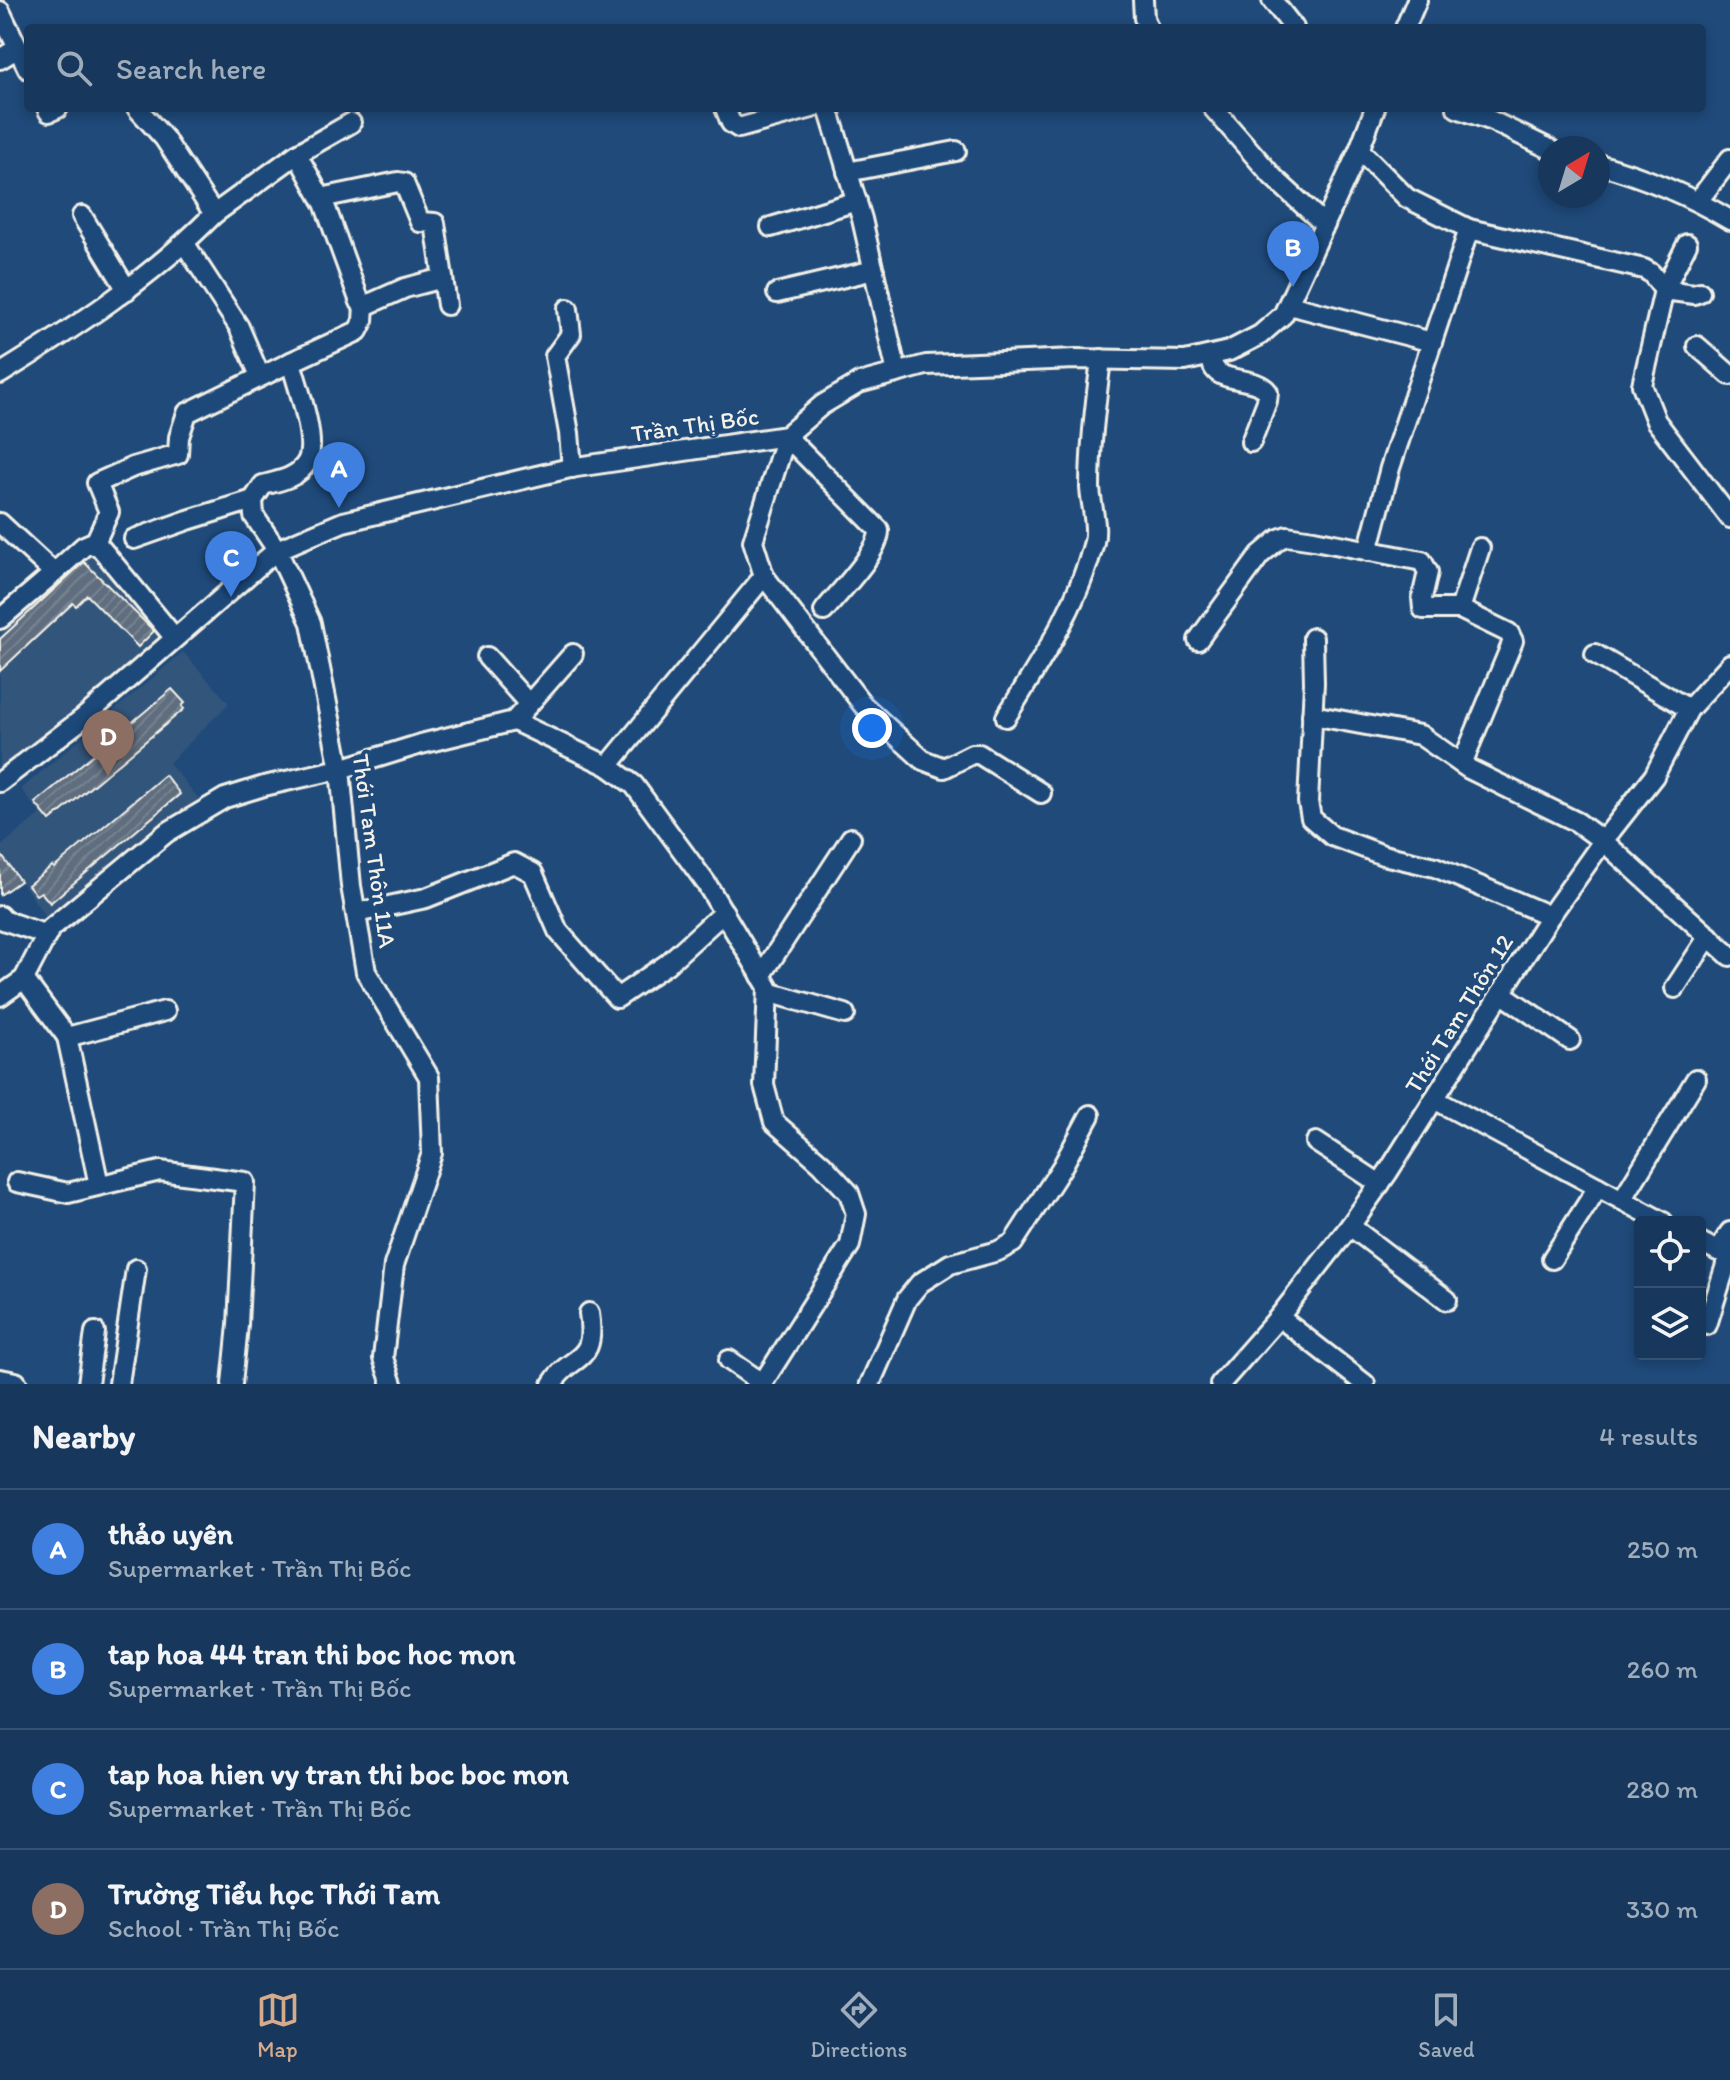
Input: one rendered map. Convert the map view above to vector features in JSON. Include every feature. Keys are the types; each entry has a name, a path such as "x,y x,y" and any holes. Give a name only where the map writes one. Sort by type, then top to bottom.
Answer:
{"main road":[{"path":"0,1381 15,1384"}],"street":[{"path":"1143,0 1146,24"},
{"path":"1272,0 1291,24"},
{"path":"1407,24 1417,0"},
{"path":"0,11 24,61"},
{"path":"0,59 18,48"},
{"path":"141,112 164,138 214,214"},
{"path":"727,112 731,123 739,128 797,112"},
{"path":"829,112 857,201 897,373"},
{"path":"1216,112 1273,177 1325,225"},
{"path":"1468,112 1538,143"},
{"name":"Trần Thị Bốc","path":"0,782 82,719 277,550 343,522 572,468 786,436 822,405 859,383 926,365 1101,359 1185,361 1229,351 1260,335 1283,315 1289,305 1359,150 1367,113"},
{"path":"0,374 127,290 185,244 214,214 297,154 351,123"},
{"path":"1359,150 1407,198 1469,229 1644,269 1664,290 1700,292"},
{"path":"847,172 956,151"},
{"path":"297,154 321,198 357,300 364,305"},
{"path":"1698,201 1730,159"},
{"path":"1610,167 1635,174 1698,201 1730,220"},
{"path":"321,198 404,183 420,222 435,223 447,305"},
{"path":"771,227 857,201"},
{"path":"82,216 127,290"},
{"path":"1368,551 1390,468 1469,229"},
{"path":"185,244 239,327 260,376"},
{"path":"1687,244 1664,290 1642,385 1656,421 1730,518"},
{"path":"777,293 874,270"},
{"path":"364,305 405,288 443,278"},
{"path":"94,545 109,512 97,483 133,467 178,454 179,437 187,413 358,331 363,321 364,305"},
{"path":"1289,305 1432,342"},
{"path":"568,309 572,331 555,356 572,468"},
{"path":"1697,346 1730,375"},
{"path":"1212,356 1216,373 1258,384 1268,392 1251,442"},
{"path":"1006,717 1056,635 1080,585 1095,539 1090,490 1091,446 1101,359"},
{"path":"134,539 253,500 263,485 284,480 299,471 308,460 309,429 291,362"},
{"path":"824,611 871,553 880,535 879,530 786,436 753,541 764,576 863,705 923,760 944,768 972,754 979,754 1041,793"},
{"name":"Thới Tam Thôn 11A","path":"253,500 254,516 277,550 311,623 340,769 356,913 366,972 429,1077 432,1153 394,1265 383,1358 392,1384"},
{"path":"0,523 54,573"},
{"path":"1198,640 1260,555 1287,536 1422,561 1428,572 1422,598 1423,609 1460,609 1509,633 1513,641 1462,764"},
{"path":"0,619 84,546 94,545 99,546 174,637"},
{"path":"1460,609 1480,548"},
{"path":"608,766 764,576"},
{"path":"1313,638 1308,802 1311,818 1332,836 1383,855 1435,867 1550,916"},
{"path":"0,996 24,979 50,929 166,833 225,798 514,721 573,654"},
{"path":"1595,654 1689,709"},
{"path":"487,657 529,704"},
{"name":"Thới Tam Thôn 12","path":"1220,1384 1279,1317 1380,1184 1550,916 1654,776 1689,709 1730,664"},
{"path":"1312,715 1420,735 1462,764 1577,822 1603,841 1730,956"},
{"path":"514,721 608,766 634,785 706,883 765,984 845,1014"},
{"path":"729,1360 762,1384 850,1245 856,1214 849,1193 822,1164 774,1122 764,1085 765,984 851,838"},
{"path":"356,913 426,898 514,863 533,873 558,931 617,998 667,964 724,912"},
{"path":"0,916 3,920 47,935"},
{"path":"1675,988 1709,936"},
{"path":"24,979 67,1037 99,1185"},
{"path":"1501,993 1570,1040"},
{"path":"67,1037 165,1011"},
{"path":"1622,1200 1696,1079"},
{"path":"1434,1099 1652,1216"},
{"path":"870,1384 907,1299 920,1283 950,1264 998,1251 1013,1243 1062,1167 1090,1115"},
{"path":"1316,1142 1380,1184"},
{"path":"17,1182 68,1193 160,1171 245,1182 232,1384"},
{"path":"1552,1259 1598,1187"},
{"path":"1350,1226 1447,1300"},
{"path":"1707,1325 1730,1232"},
{"path":"1706,1244 1726,1251"},
{"path":"119,1384 136,1269"},
{"path":"552,1384 558,1374 585,1352 591,1339 589,1313"},
{"path":"1279,1317 1365,1384"},
{"path":"88,1384 95,1332"}],"shaded area":[{"path":"90,553 158,629 161,638 0,770 0,623 81,554"},
{"path":"183,652 229,703 169,763 199,799 133,847 46,918 0,850 40,814 21,789"}],"building":[{"path":"84,562 154,631 138,647 87,595 76,606 73,603 0,671 0,639"},
{"path":"172,689 185,703 182,706 184,709 50,821 35,803"},
{"path":"165,775 180,794 50,903 41,892 36,895 28,885 52,866 54,868"},
{"path":"0,853 20,881 0,895"}],"place":[{"name":"tap hoa 44 tran thi boc hoc mon","path":"1293,287"},
{"name":"thảo uyên","path":"339,508"},
{"name":"tap hoa hien vy tran thi boc boc mon","path":"231,597"},
{"name":"Trường Tiểu học Thới Tam","path":"108,776"}]}
